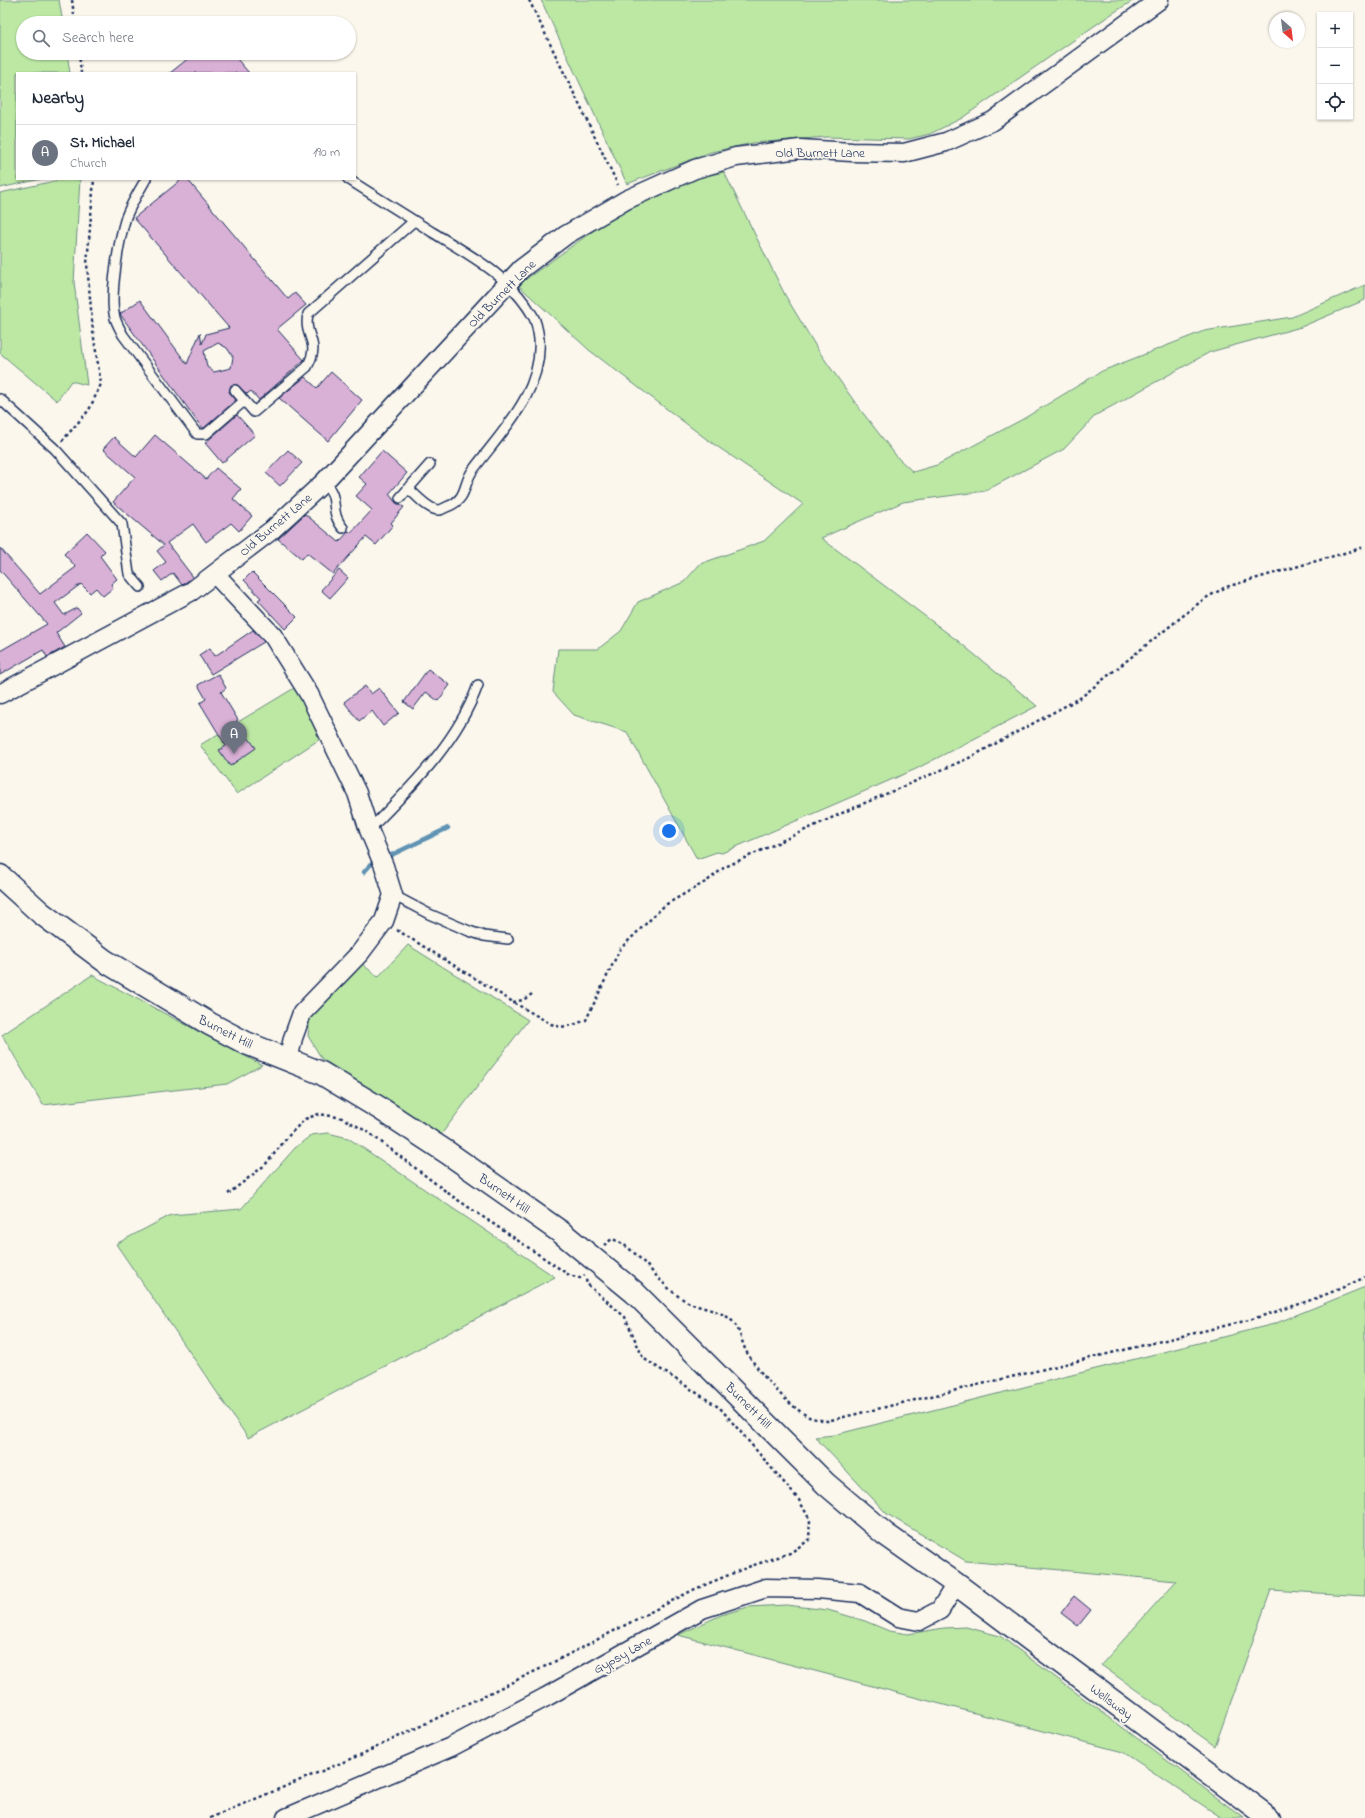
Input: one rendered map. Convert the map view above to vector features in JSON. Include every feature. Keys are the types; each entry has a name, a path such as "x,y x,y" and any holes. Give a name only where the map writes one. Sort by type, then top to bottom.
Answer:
{"main road":[{"name":"Burnett Hill","path":"0,876 41,913 105,961 210,1024 246,1042 321,1073 381,1109 480,1175 562,1233 591,1266 634,1292 672,1328 826,1484 885,1534 956,1584"},
{"name":"Wellsway","path":"956,1584 1269,1818"}],"street":[{"name":"Old Burnett Lane","path":"0,694 192,591 272,530 324,482 521,269 566,235 626,200 695,169 736,157 800,150 904,153 946,142 993,121 1160,0"},
{"path":"215,574 274,636 309,694 357,793 368,830 384,866 393,895 384,921 360,953 302,1013 293,1038 288,1060"},
{"name":"Gypsy Lane","path":"286,1818 451,1747 546,1697 702,1609 766,1588 818,1590 860,1593 898,1617 919,1621 940,1610 956,1584"}],"lane":[{"path":"145,180 126,217 116,270 114,294 115,317 122,335 197,434 206,434 244,401"},
{"path":"350,180 487,266 508,283 534,317 538,329 540,354 533,383 517,413 471,472 463,494 454,504 440,510 430,507 408,488"},
{"path":"235,390 254,412 308,367 314,349 306,322 308,314 414,221"},
{"path":"0,399 55,449 122,524 129,574 140,587"},
{"path":"400,498 430,464"},
{"path":"324,482 334,497 334,516 343,528"},
{"path":"368,830 418,780 457,728 470,706 478,685"},
{"path":"393,895 429,914 469,931 484,936 508,940"}],"path":[{"path":"72,0 74,16"},
{"path":"529,0 626,200"},
{"path":"80,60 81,72"},
{"path":"55,449 89,410 101,384 93,332 87,264 94,180"},
{"path":"384,921 513,1002 551,1024 560,1027 573,1025 586,1020 620,949 665,905 707,881 725,867 851,809 969,758 1080,698 1204,599 1226,587 1365,547"},
{"path":"513,1002 523,1000 532,994"},
{"path":"228,1194 265,1165 305,1119 319,1114 342,1118 368,1132 452,1196 569,1274 580,1278 591,1266"},
{"path":"210,1818 360,1755 548,1665 695,1589 748,1567 790,1553 809,1540 810,1520 799,1500 720,1408 642,1358 625,1317 586,1283 591,1266 602,1246 612,1239 622,1242 663,1285 688,1302 711,1309 730,1319 739,1332 746,1351 764,1376 791,1405 810,1417 827,1421 1249,1320 1345,1288 1365,1277"}],"green space":[{"path":"0,0 59,0 62,16 16,16 16,60 68,60 70,72 16,72 16,180 36,180 0,188"},
{"path":"541,0 1134,0 1110,15 962,118 930,134 909,139 826,137 753,143 711,152 627,184"},
{"path":"724,172 785,295 818,350 859,408 898,458 913,472 937,465 1023,419 1102,371 1204,331 1292,317 1365,285 1365,300 1301,327 1210,352 1096,415 1064,449 985,491 903,502 821,538 958,641 1037,706 916,769 722,853 717,852 697,859 627,732 574,715 553,692 558,649 598,649 621,631 638,602 684,582 700,564 764,541 803,504 709,441 589,350 518,285 615,215 697,178"},
{"path":"59,180 80,180 74,282 87,385 71,381 57,401 0,353 0,193"},
{"path":"296,687 323,737 237,794 200,745"},
{"path":"408,945 528,1020 440,1136 322,1059 308,1036 310,1016 361,963 378,977"},
{"path":"92,975 262,1065 227,1084 43,1105 2,1035"},
{"path":"328,1133 348,1138 555,1277 248,1438 116,1244 171,1215 241,1209 295,1148 311,1135"},
{"path":"1365,1287 1365,1596 1271,1590 1215,1746 1101,1665 1176,1581 966,1561 887,1514 815,1437 834,1435 1274,1324"},
{"path":"786,1605 828,1610 865,1621 889,1631 908,1634 944,1628 966,1627 1000,1636 1244,1818 1222,1818 1123,1752 678,1635 721,1615 748,1607"}],"building":[{"path":"186,60 238,60 248,72 171,72"},
{"path":"181,180 188,180 288,299 295,293 306,305 277,329 304,360 259,400 251,391 247,394 237,385 231,385 229,392 236,400 204,428 202,428 120,314 140,300 187,364 200,333 202,344 206,334 229,328 134,218","holes":["218,343 227,348 233,357 231,368 214,372 207,367 204,351"]},
{"path":"331,372 362,400 328,441 279,398 305,377 317,388"},
{"path":"237,415 255,435 222,463 205,443"},
{"path":"155,435 206,479 216,468 241,489 233,499 252,516 239,531 231,523 206,542 193,524 167,543 193,577 182,585 173,573 162,581 154,571 166,562 157,551 164,545 113,502 135,477 103,449 114,437 136,457"},
{"path":"288,450 302,463 280,486 266,473"},
{"path":"382,451 407,473 389,494 396,503 404,507 391,523 393,525 376,545 366,537 333,574 307,553 302,559 278,539 305,514 339,542 349,531 351,533 372,510 356,496 367,484 359,477"},
{"path":"87,532 105,551 100,556 117,579 111,584 113,588 103,596 96,588 90,593 81,584 55,603 64,615 77,608 81,613 56,633 65,647 47,657 43,650 0,675 0,651 47,624 0,570 0,548 40,594 76,567 64,554"},
{"path":"339,570 348,578 330,598 321,590"},
{"path":"252,572 297,617 285,629 258,600 261,598 244,580"},
{"path":"253,630 264,642 211,674 199,655 210,648 215,656"},
{"path":"428,669 450,685 438,701 426,692 413,709 404,702"},
{"path":"218,674 226,688 221,692 238,720 236,721 256,748 230,766 219,750 226,746 200,703 206,699 198,685"},
{"path":"365,686 371,694 379,688 399,713 383,726 372,711 359,721 344,702"},
{"path":"1074,1596 1091,1610 1078,1626 1061,1613"}],"waterway":[{"path":"385,858 448,828"},
{"path":"364,872 372,863"}],"place":[{"name":"St. Michael","path":"234,754"}]}
